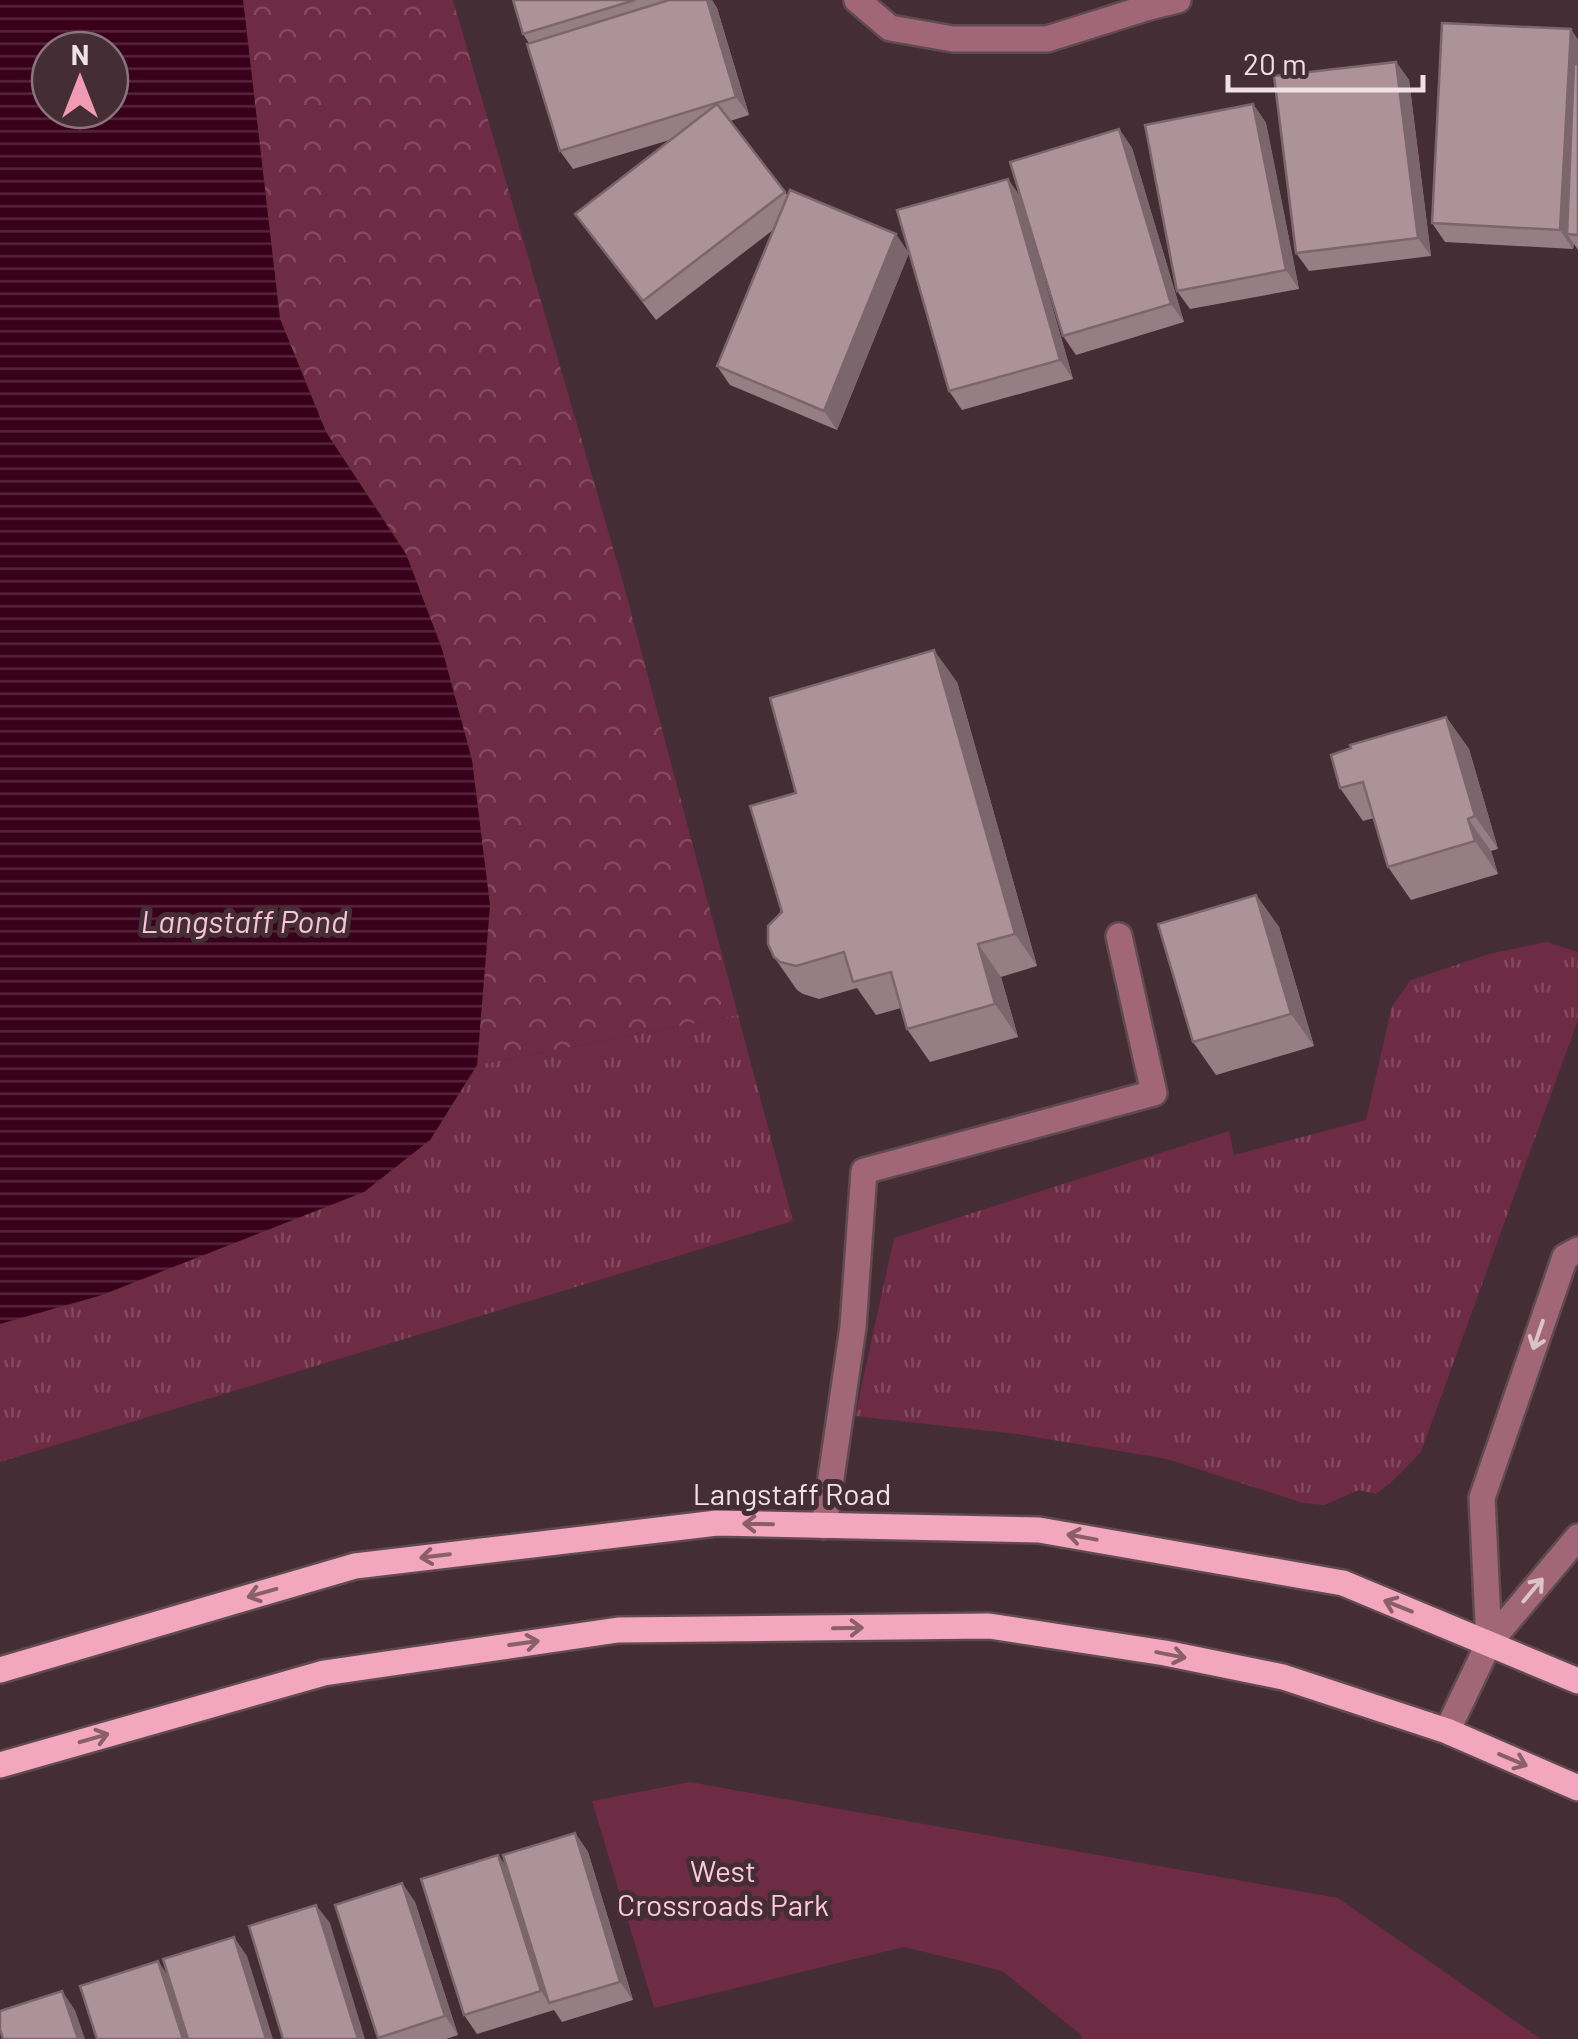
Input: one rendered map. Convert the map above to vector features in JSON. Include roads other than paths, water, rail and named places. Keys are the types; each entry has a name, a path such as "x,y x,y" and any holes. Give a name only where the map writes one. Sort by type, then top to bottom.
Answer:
{"main road":[{"name":"Langstaff Road","path":"0,1670 356,1566 717,1523 1039,1530 1344,1583 1578,1681"},
{"path":"0,1765 324,1673 618,1630 989,1626 1283,1677 1447,1732 1578,1788"}],"street":[{"path":"857,0 890,28 953,39 1047,39 1178,0"},
{"path":"824,1526 853,1327 864,1171 1154,1093 1119,936"},
{"path":"1489,1642 1482,1498 1565,1257 1578,1250"},
{"path":"1447,1732 1489,1642 1578,1537"}],"water":[{"name":"Langstaff Pond","path":"0,0 243,0 280,319 326,432 406,554 442,649 472,760 490,905 477,1065 430,1140 364,1192 102,1295 0,1324"}],"park label":[{"name":"West Crossroads Park","path":"723,1889"}]}
